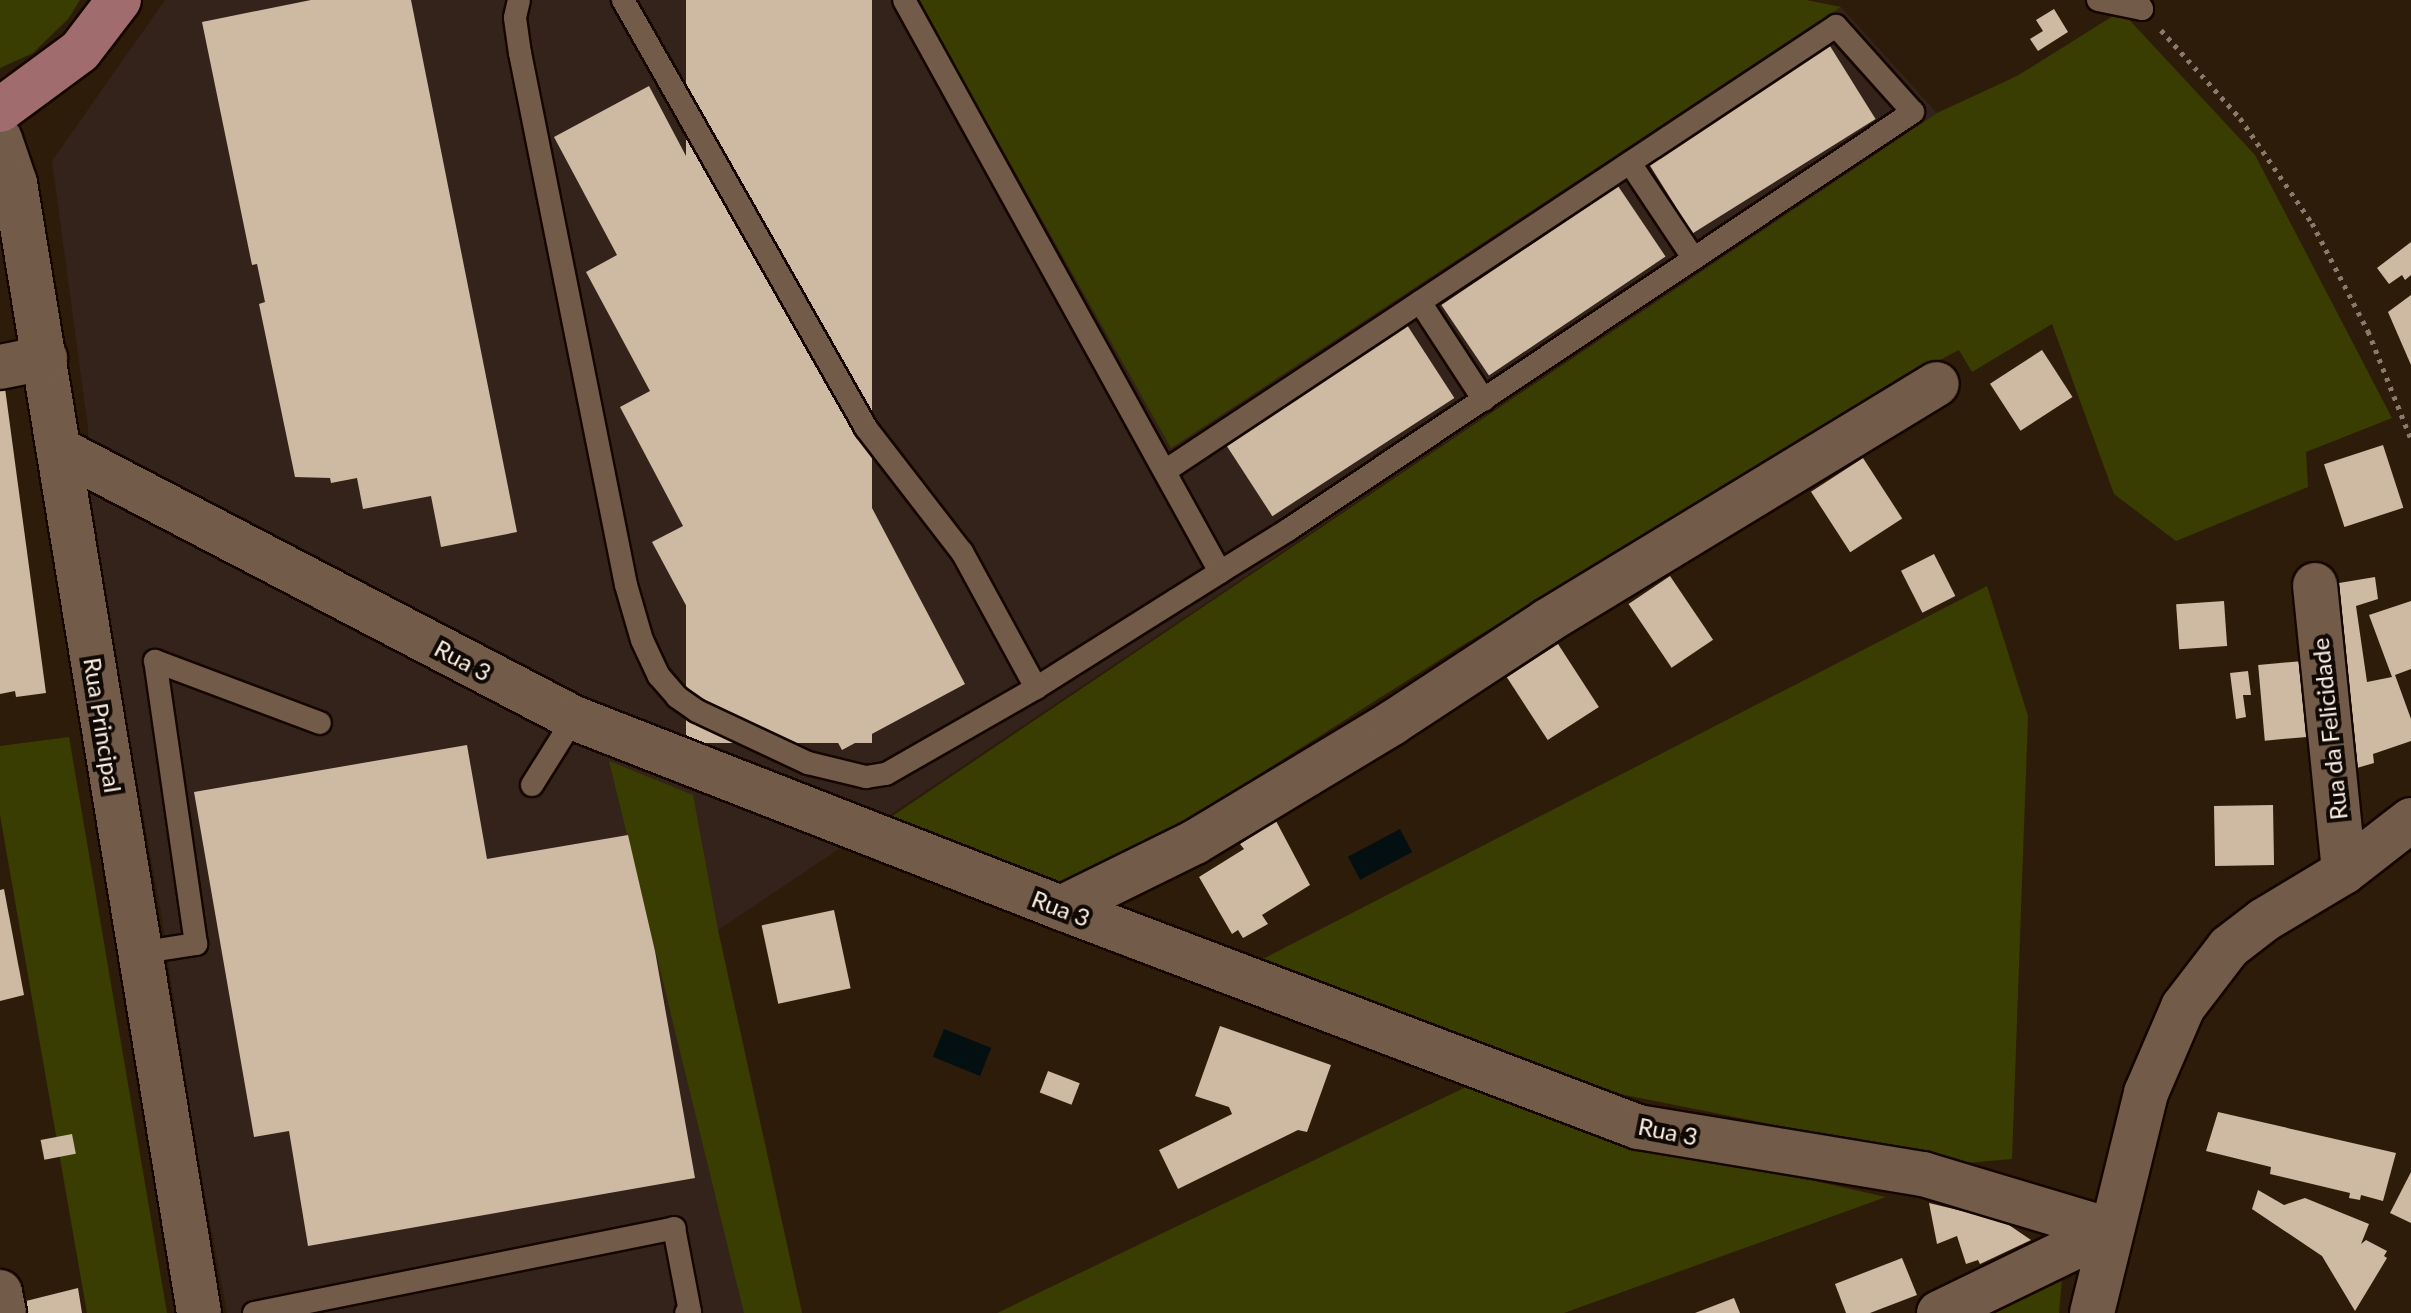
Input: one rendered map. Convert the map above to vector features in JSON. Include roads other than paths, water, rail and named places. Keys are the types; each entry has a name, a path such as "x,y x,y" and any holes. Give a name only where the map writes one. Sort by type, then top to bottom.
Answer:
{"main road":[{"path":"0,110 80,51 119,0"}],"street":[{"name":"Rua Principal","path":"0,139 15,183 45,358 138,953 199,1313"},
{"path":"0,367 45,358"},
{"path":"1061,908 1195,842 1392,723 1547,621 1937,384"},
{"name":"Rua 3","path":"60,450 574,718 1061,908 1638,1127 1923,1174 2110,1230"},
{"name":"Rua da Felicidade","path":"2315,585 2344,872"},
{"path":"2092,1313 2146,1093 2183,1007 2229,947 2264,920 2344,872 2411,820"},
{"path":"1939,1313 2110,1230"},
{"path":"0,1292 4,1313"}],"lane":[{"path":"519,0 515,18 520,53 626,585 642,640 659,676 677,697 697,711 808,763 866,777 886,774 1036,688 1220,572 1484,400 1913,112 1836,26 1165,471"},
{"path":"623,0 866,428 962,552 1036,688"},
{"path":"904,0 1220,572"},
{"path":"2098,0 2139,4"},
{"path":"1630,163 1694,259"},
{"path":"1420,302 1484,400"},
{"path":"138,953 196,944 155,661 320,723"},
{"path":"532,785 574,718"},
{"path":"254,1313 674,1228 690,1312 686,1313"}]}
